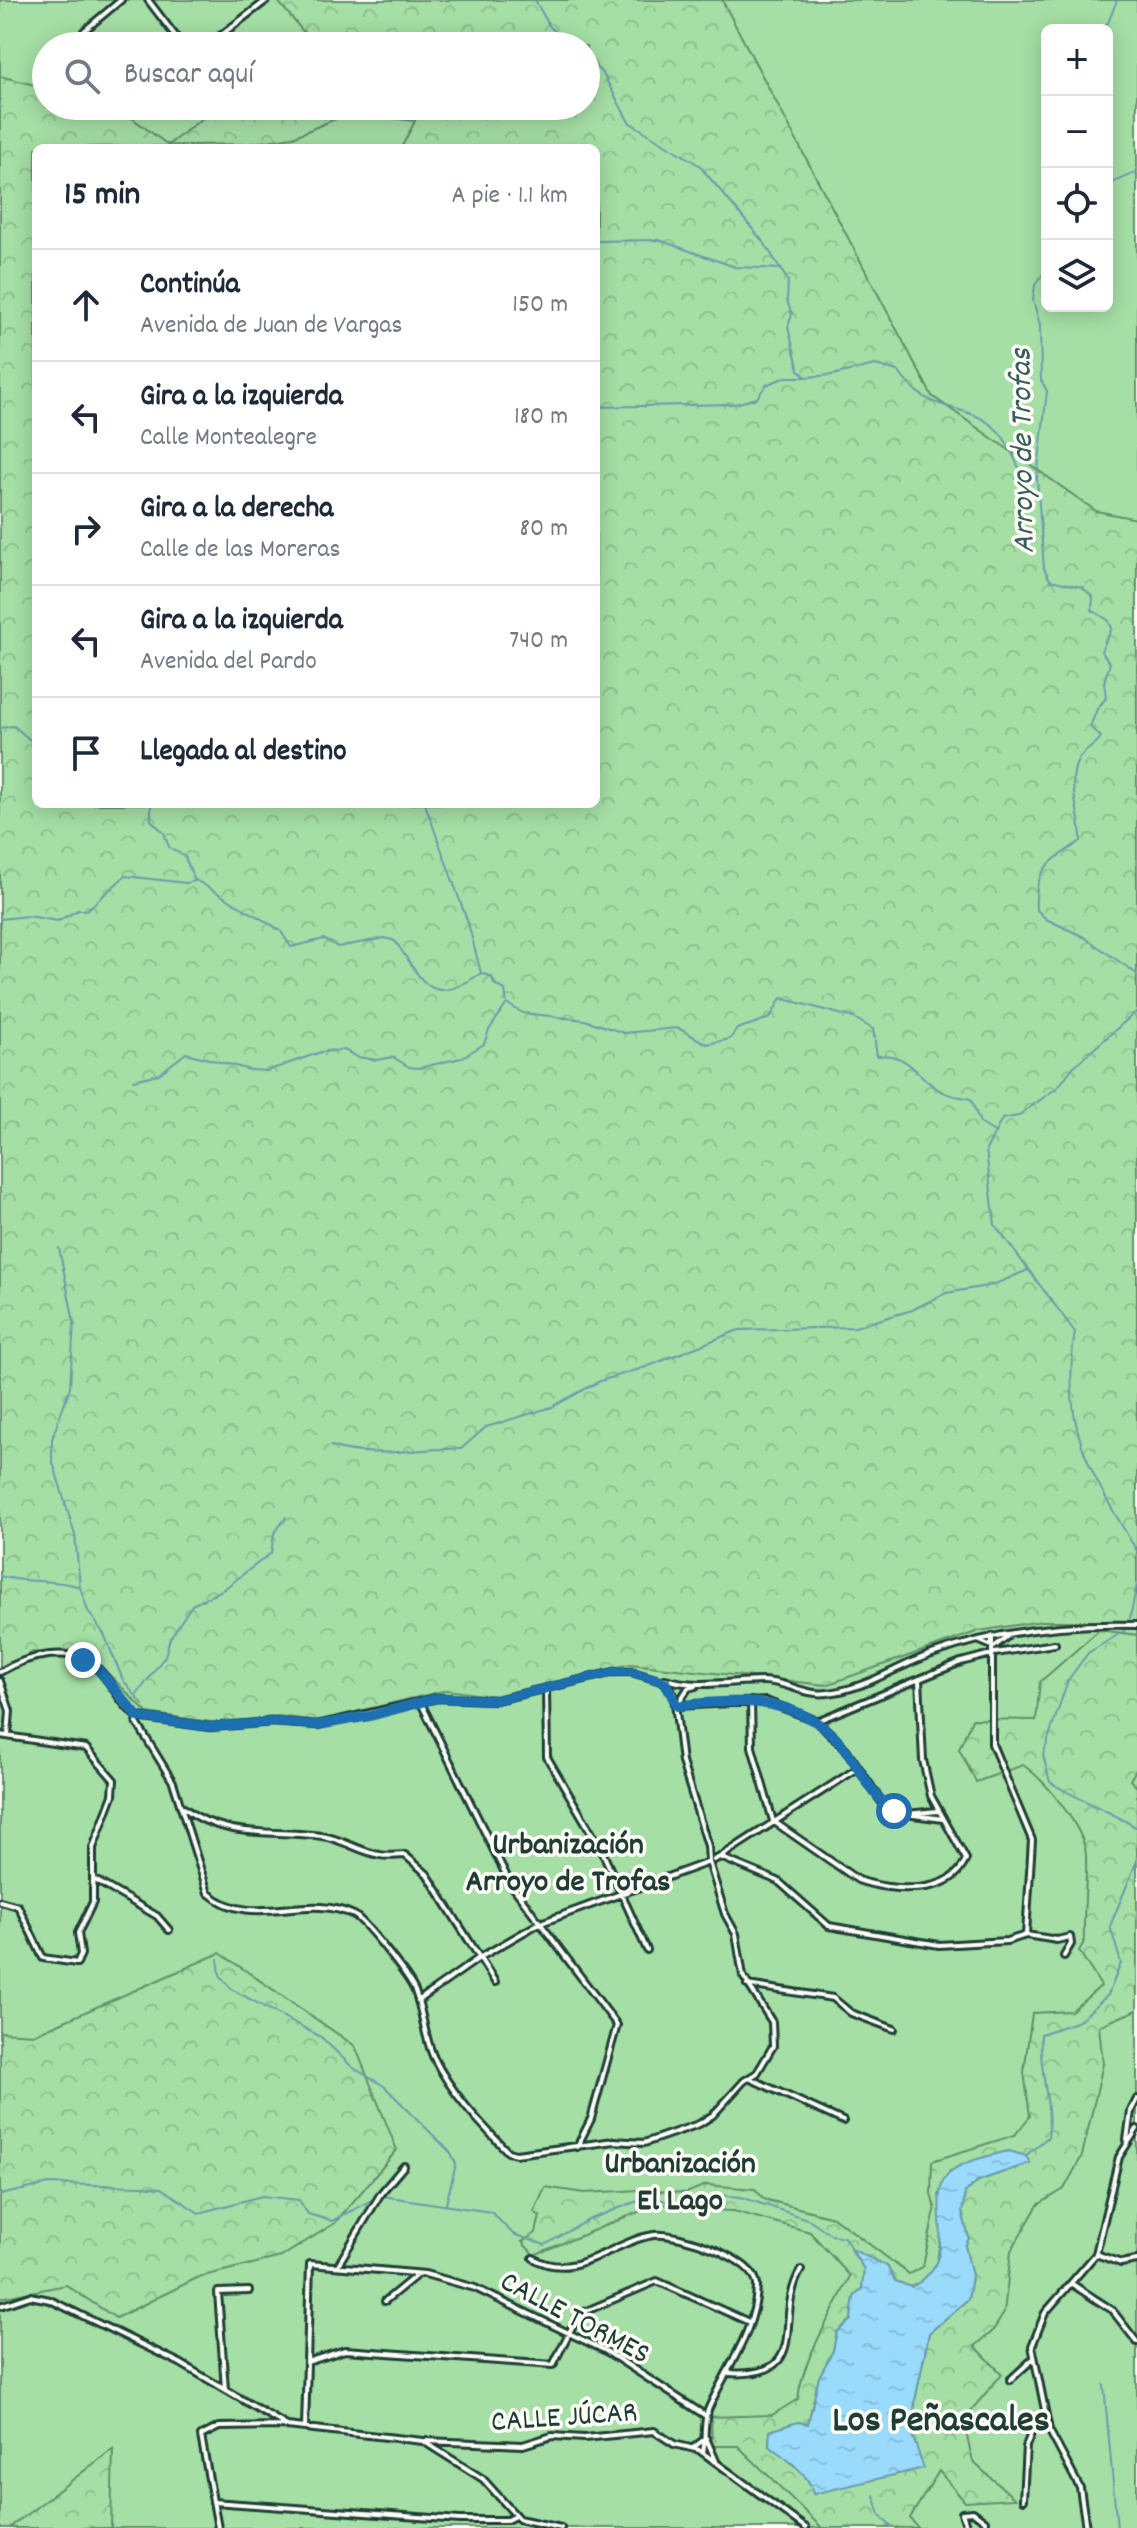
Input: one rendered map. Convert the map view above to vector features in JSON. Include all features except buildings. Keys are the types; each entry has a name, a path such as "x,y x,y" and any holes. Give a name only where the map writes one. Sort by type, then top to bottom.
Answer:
{"street":[{"path":"84,32 121,0"},
{"path":"148,0 172,32"},
{"path":"225,32 267,0"},
{"path":"0,1672 43,1655 83,1660 97,1668 138,1717 210,1727 272,1722 308,1726 370,1716 451,1697 496,1700 614,1672 632,1672 699,1685 767,1681 803,1693 833,1692 992,1636 1050,1626 1137,1625"},
{"path":"994,1650 1014,1632"},
{"path":"992,1636 994,1751 1032,1840 1026,1935"},
{"path":"976,1640 994,1650"},
{"path":"817,1721 994,1650 1055,1644"},
{"path":"632,1672 665,1682 681,1696"},
{"path":"751,1701 752,1747 773,1821 858,1880 870,1884 922,1887 943,1883 966,1863 963,1852 938,1811 923,1760 919,1679"},
{"path":"0,1681 10,1711 8,1735"},
{"path":"138,1717 137,1723 173,1782 208,1893 222,1905 265,1912 317,1905 356,1916 414,1987 433,2056 464,2107 508,2152 614,2141 644,2143 668,2136 713,2115 744,2081 751,2079 773,2046 774,2030 741,1969 736,1934 725,1914 682,1762 676,1692 678,1683"},
{"path":"677,1706 688,1688 699,1685"},
{"path":"546,1689 547,1757 601,1849 647,1950"},
{"path":"677,1706 766,1701 817,1721 846,1749 883,1804 906,1814 943,1819"},
{"path":"421,1703 510,1883 617,2025 591,2119 577,2147"},
{"path":"0,1735 86,1748 114,1780 113,1795 93,1848 95,1880 90,1913 78,1933 81,1954 75,1964 43,1958 18,1906 0,1901"},
{"path":"418,2001 479,1958 538,1924 712,1862 858,1768"},
{"path":"182,1806 197,1818 224,1828 322,1836 348,1841 379,1855 405,1855 427,1874 495,1982"},
{"path":"906,1814 938,1811"},
{"path":"720,1857 778,1881 829,1926 939,1945 996,1942 1026,1935 1057,1940 1070,1937 1071,1944 1064,1956"},
{"path":"95,1880 157,1916 169,1930"},
{"path":"747,1985 833,1998 851,2013 894,2029"},
{"path":"751,2079 843,2121"},
{"path":"1086,2528 1080,2488 1054,2443 1033,2359 1038,2325 1096,2254 1112,2180 1127,2140 1127,2126 1137,2099"},
{"path":"1127,2126 1136,2130 1127,2140"},
{"path":"338,2265 381,2193 404,2166"},
{"path":"533,2258 546,2266 564,2267 649,2236 686,2241 750,2267 757,2286 749,2322 742,2347 706,2416 703,2453"},
{"path":"1096,2254 1121,2263 1137,2260"},
{"name":"CALLE TORMES","path":"307,2362 310,2264 418,2274 475,2288 570,2332 606,2351 706,2416"},
{"path":"727,2373 768,2371 781,2358 801,2270"},
{"path":"385,2301 418,2274"},
{"path":"305,2428 307,2362 345,2350 549,2366 556,2363 570,2332 584,2312 657,2281 749,2322"},
{"path":"1072,2284 1112,2310 1137,2342"},
{"path":"225,2389 218,2292 249,2291"},
{"path":"0,2306 30,2296 50,2300 225,2389 287,2426"},
{"path":"1010,2380 1033,2359"},
{"path":"1023,2500 1026,2446 1036,2421 1045,2416"},
{"name":"CALLE JÚCAR","path":"213,2502 201,2442 205,2432 219,2427 287,2426 423,2441 523,2445 552,2436 584,2438 641,2430 703,2453 803,2527"},
{"path":"693,2448 706,2438"},
{"path":"706,2438 717,2462"},
{"path":"423,2441 483,2479 515,2516 561,2528"},
{"path":"218,2528 213,2502 429,2519 507,2520 515,2516"},
{"path":"967,2528 962,2513 973,2512 985,2521"}],"green space":[{"path":"0,0 1137,0 1137,2528 0,2528"},
{"path":"277,0 722,0 932,396 1096,511 1137,519 1137,1621 1042,1621 979,1631 826,1685 630,1664 497,1697 447,1690 318,1721 278,1716 224,1724 147,1713 89,1654 33,1652 0,1671 0,76 32,84 32,120 135,120 167,144 32,144 32,808 600,808 600,144 403,144 415,121 407,120 600,120 600,32 304,32"},
{"path":"200,120 333,120 293,137 247,144 169,144"},
{"path":"1099,1630 1137,1635 1137,1768 1130,1780 1137,1787 1137,2010 1099,2026 1103,2064 1082,2156 1064,2189 1038,2205 1011,2251 1004,2313 992,2332 975,2346 1002,2374 963,2420 973,2462 1015,2499 965,2502 939,2471 910,2518 918,2528 822,2528 738,2446 712,2446 711,2417 772,2415 798,2399 805,2368 850,2276 810,2232 734,2211 682,2209 660,2203 534,2255 522,2242 536,2233 540,2216 534,2212 545,2187 584,2193 641,2190 686,2193 706,2185 755,2189 764,2199 833,2217 909,2274 923,2266 935,2210 931,2193 932,2161 1015,2135 1030,2116 1024,2072 1032,2013 1071,2011 1101,1986 1079,1951 1084,1942 1086,1855 1071,1818 1042,1781 1023,1765 976,1782 959,1749 972,1719 1036,1720 1040,1682","holes":["1009,2151 1018,2167 978,2181 965,2192 962,2212 969,2238 965,2246 972,2277 968,2299 929,2333 915,2400 912,2435 923,2468 812,2484 788,2459 769,2446 770,2431 798,2422 808,2424 819,2377 833,2351 837,2332 851,2320 854,2297 862,2289 864,2269 851,2250 887,2266 895,2281 911,2287 925,2280 936,2266 943,2224 939,2193 950,2171"]},
{"path":"220,1953 355,2046 397,2150 335,2223 281,2257 199,2277 116,2318 66,2285 0,2298 0,2032 35,2034"},
{"path":"113,2449 111,2528 9,2528"}],"water":[{"path":"1009,2151 1026,2156 1030,2163 978,2181 965,2192 962,2212 969,2238 965,2246 972,2276 968,2299 929,2333 915,2400 912,2435 924,2468 813,2494 802,2473 769,2446 770,2431 798,2422 808,2424 819,2377 833,2351 837,2332 851,2320 854,2297 862,2289 864,2269 851,2249 887,2266 895,2281 911,2287 928,2275 937,2261 942,2183 956,2168"}],"waterway":[{"path":"535,0 556,32"},
{"name":"Arroyo de Trofas","path":"1106,24 1117,0"},
{"path":"600,71 629,122 699,165 765,244 788,281 787,301 792,314 788,327 799,370 806,377 832,375 875,365 898,371 923,396 935,403 973,414 997,430 1019,468 1026,468 1037,479"},
{"path":"1113,182 1137,172"},
{"path":"600,241 659,240 735,267 782,269"},
{"name":"Arroyo de Trofas","path":"1041,276 1035,285 1033,300 1040,325 1041,380 1047,391 1037,479 1044,568 1050,580 1082,587 1093,597 1092,610 1108,620 1112,628 1101,651 1110,663 1104,682 1106,698 1097,709 1090,727 1101,737 1080,757 1074,770 1081,841 1046,867 1038,884 1036,909 1046,919 1084,937 1137,974"},
{"path":"600,407 735,404 757,398 766,385 786,377 805,377"},
{"path":"0,728 14,726 32,742"},
{"path":"151,808 151,820 164,833 169,847 185,857 194,879 280,930 291,947 324,939 338,947 385,938 395,941 421,978 438,990 463,984 481,973 492,977 494,984 505,990 507,1004 523,1013 585,1020 624,1033 678,1028 707,1044 730,1039 737,1029 770,1018 781,998 854,1018 873,1029 877,1056 897,1058 941,1091 971,1099 980,1123 994,1132"},
{"path":"426,808 468,923 481,973"},
{"path":"0,919 28,916 58,921 78,910 87,910 125,876 186,883 195,881"},
{"path":"133,1080 159,1074 186,1053 250,1070 267,1071 321,1052 344,1050 357,1057 377,1060 393,1057 409,1067 419,1068 461,1058 484,1044 489,1030 506,1005"},
{"name":"Arroyo de Trofas","path":"1137,1011 1073,1067 1058,1087 1018,1116 1002,1119 986,1150 995,1225 1075,1332 1071,1366 1072,1396 1083,1448 1105,1497 1137,1551"},
{"path":"59,1248 74,1322 70,1387 52,1439 52,1459 75,1535 80,1587 88,1611 104,1634 123,1680 143,1705"},
{"path":"331,1446 379,1453 461,1449 486,1427 552,1407 600,1381 646,1367 739,1330 855,1327 912,1310 946,1293 993,1285 1028,1270"},
{"path":"136,1696 165,1656 170,1638 192,1605 224,1589 271,1553 274,1534 286,1517"},
{"path":"0,1576 80,1587"},
{"name":"Arroyo de Trofas","path":"1130,1618 1137,1584"},
{"name":"Arroyo de Trofas","path":"1124,1631 1088,1653 1068,1680 1043,1755 1050,1782 1137,1828"},
{"name":"Arroyo de Trofas","path":"1025,2156 1048,2137 1041,2034 1079,2021 1108,1995 1121,1963 1110,1926 1137,1861"},
{"path":"218,1959 220,1975 231,1989 321,2037 352,2067 384,2086 451,2153 456,2164 446,2204"},
{"path":"0,2195 49,2184 142,2186 161,2188 199,2213 262,2196 299,2200 308,2214 332,2221 376,2198"},
{"path":"382,2196 491,2212 513,2234 545,2245 588,2220 648,2197 684,2205 718,2195 741,2197 810,2220 832,2235 844,2237 851,2248"},
{"path":"1104,2385 1117,2528"},
{"name":"Arroyo de Trofas","path":"874,2495 880,2515 892,2528"}],"district":[{"name":"Urbanización Arroyo de Trofas","path":"568,1860"},
{"name":"Urbanización El Lago","path":"680,2180"},
{"name":"Los Peñascales","path":"941,2417"}],"route":[{"path":"83,1660 97,1668 138,1717 228,1728 272,1722 317,1725 370,1716 437,1698 496,1700 614,1672 632,1672 670,1685 677,1706 766,1701 817,1721 846,1749 883,1804 894,1811"}]}
